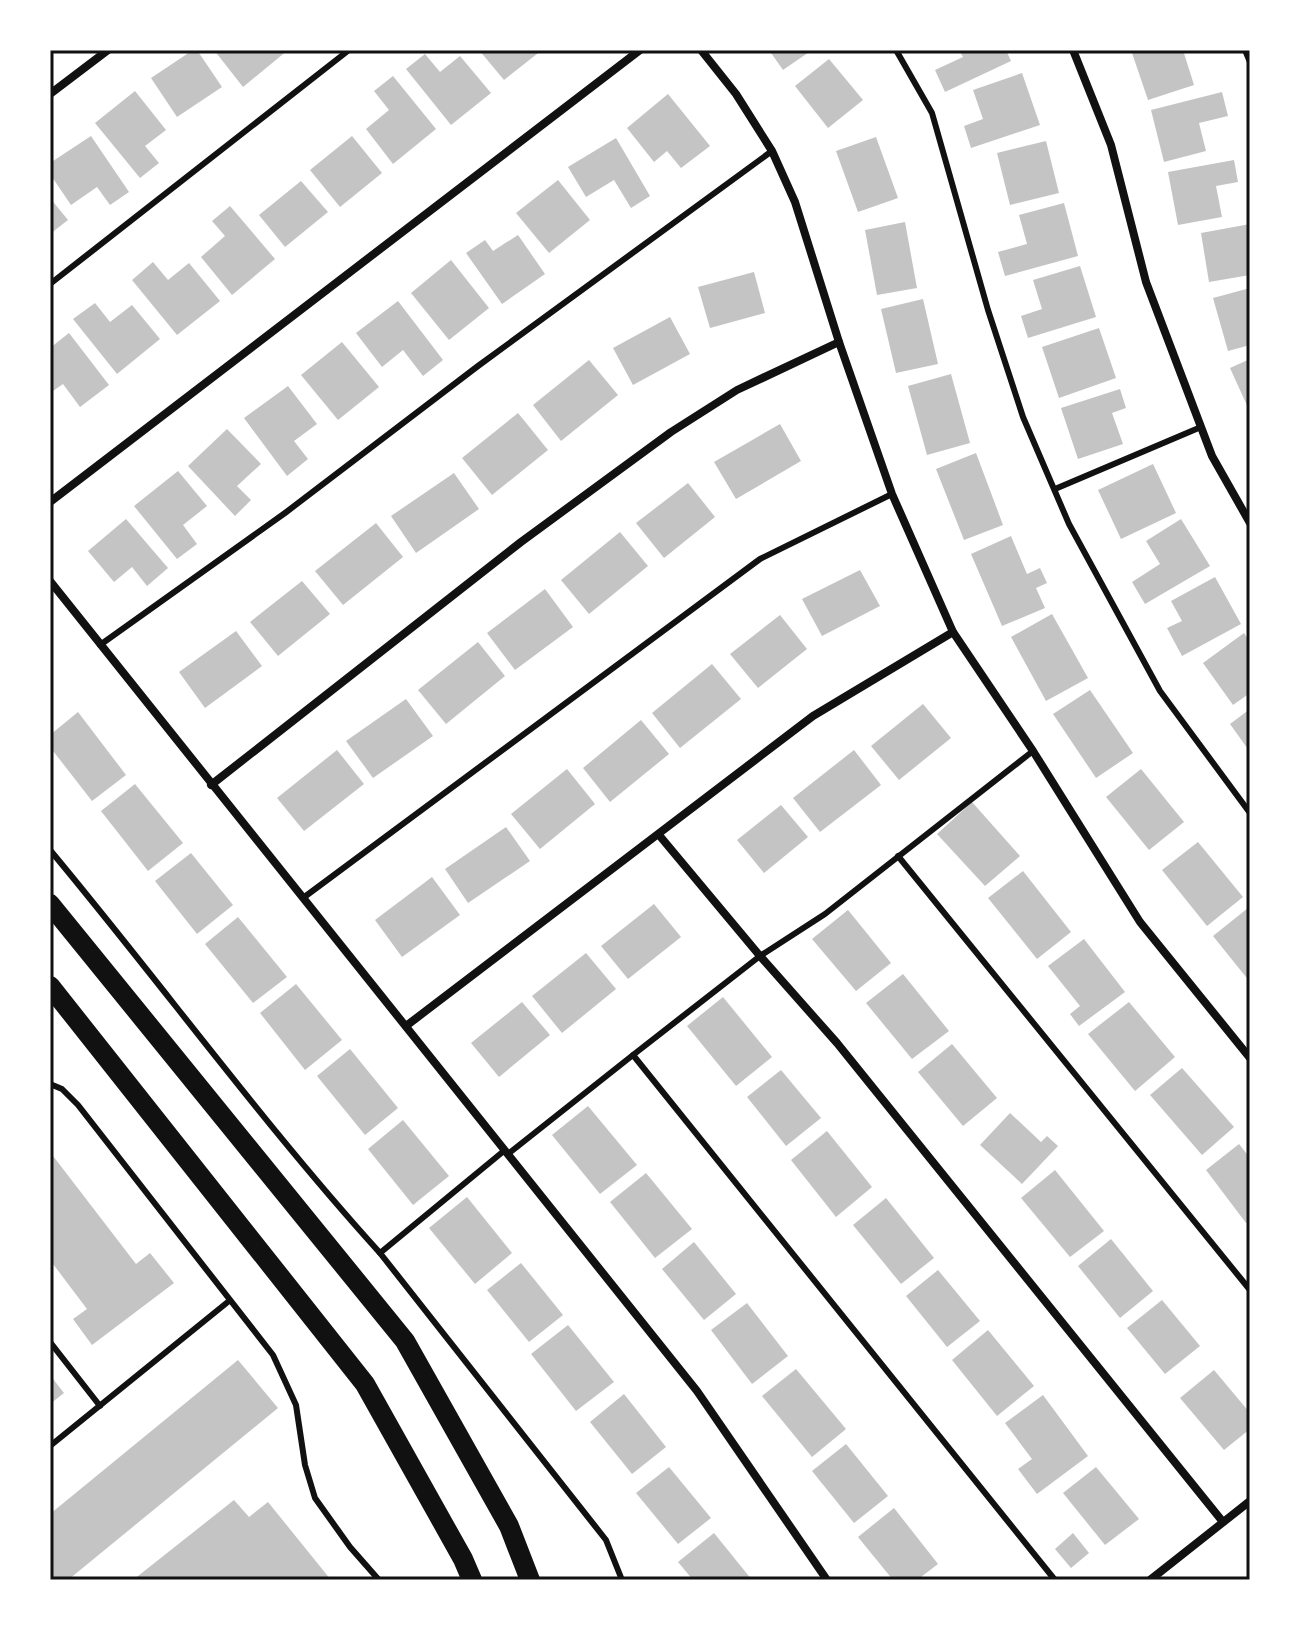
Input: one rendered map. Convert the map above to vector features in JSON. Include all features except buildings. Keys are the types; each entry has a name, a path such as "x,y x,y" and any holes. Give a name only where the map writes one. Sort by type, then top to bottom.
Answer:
{"main road":[{"path":"50,904 405,1341 509,1526 530,1580"},
{"path":"50,986 365,1384 472,1580"}],"street":[{"path":"50,94 108,50"},
{"path":"50,502 640,50"},
{"path":"701,50 736,94 772,151 795,202 892,494 953,632 1033,751 1140,922 1250,1058"},
{"path":"1073,50 1111,145 1146,282 1212,456 1250,523"},
{"path":"211,785 521,542 671,432 737,390 839,342"},
{"path":"50,581 697,1391 827,1580"},
{"path":"406,1026 813,716 953,632"},
{"path":"659,835 837,1043 1223,1522"},
{"path":"1150,1580 1250,1501"}],"lane":[{"path":"50,284 349,50"},
{"path":"896,50 932,113 988,310 1023,417 1069,524 1160,691 1250,813"},
{"path":"1245,50 1250,62"},
{"path":"100,645 285,513 478,366 772,151"},
{"path":"1055,489 1201,427"},
{"path":"303,898 760,559 892,494"},
{"path":"380,1253 760,956 825,914 1033,751"},
{"path":"50,850 264,1118 380,1253 606,1540 622,1580"},
{"path":"898,856 1250,1290"},
{"path":"633,1055 1055,1580"},
{"path":"50,1084 62,1089 78,1105 273,1355 296,1405 305,1465 315,1498 350,1547 379,1580"},
{"path":"50,1446 229,1301"},
{"path":"50,1342 100,1406"}]}
